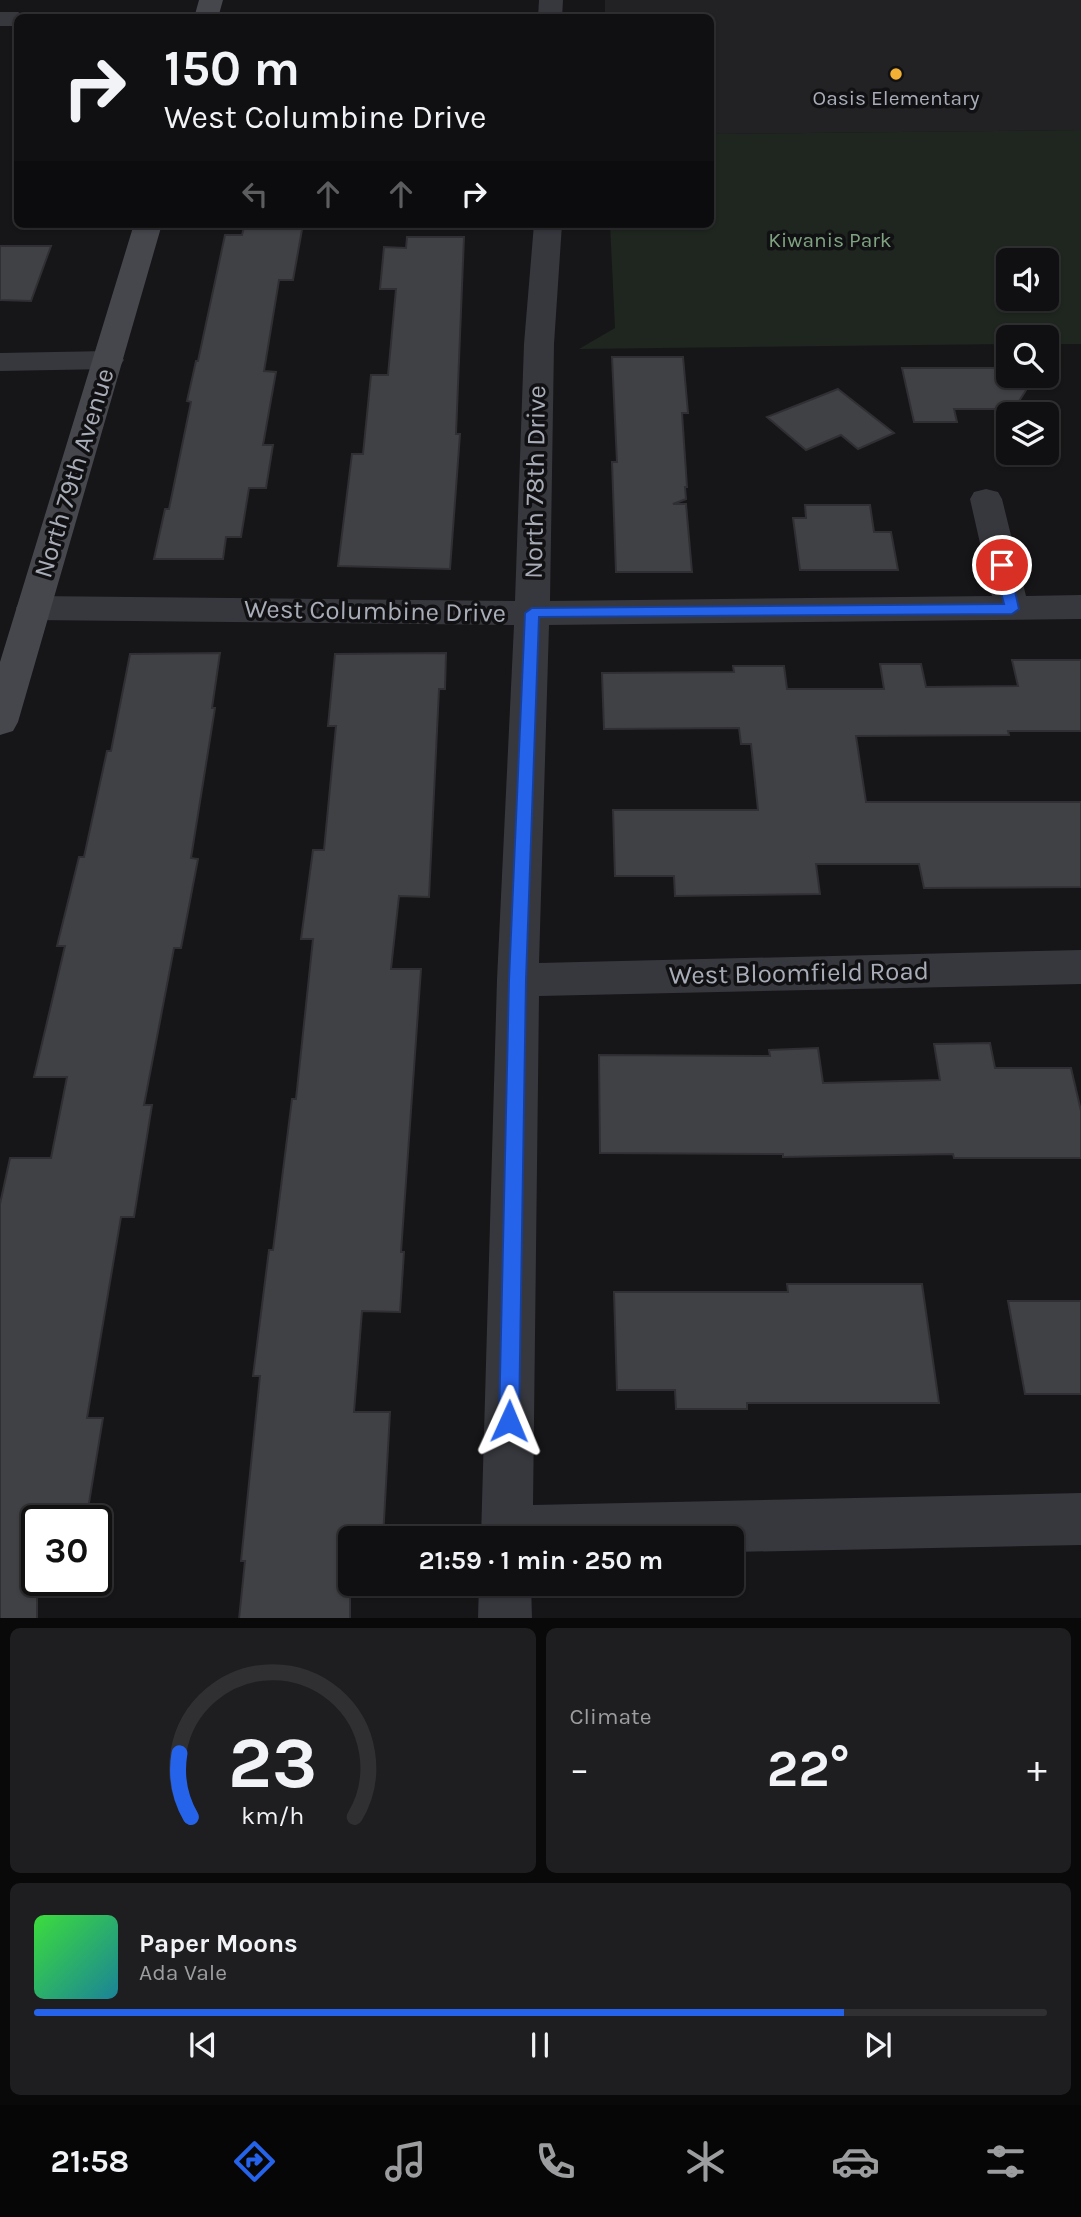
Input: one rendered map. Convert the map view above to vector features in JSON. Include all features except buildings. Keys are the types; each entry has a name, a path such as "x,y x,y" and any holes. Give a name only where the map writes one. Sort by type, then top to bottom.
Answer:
{"street":[{"name":"North 79th Avenue","path":"0,722 147,228"},
{"name":"North 78th Drive","path":"507,1526 518,980 539,344 548,228"},
{"path":"0,362 109,360"},
{"path":"986,499 1012,609"},
{"name":"West Columbine Drive","path":"33,608 532,613 1081,607"},
{"name":"West Bloomfield Road","path":"518,980 1081,967"},
{"path":"744,1528 1081,1519"},
{"path":"505,1596 505,1618"}],"shaded area":[{"name":"Oasis Elementary","path":"605,0 1081,0 1081,130 714,134 714,14 605,14"}],"green space":[{"name":"Kiwanis Park","path":"1081,130 1081,344 1059,344 1059,325 996,325 996,344 579,349 615,328 610,228 714,228 714,134"}],"place":[{"name":"Oasis Elementary","path":"896,74"}],"route":[{"path":"509,1421 518,980 532,613 1012,609 1002,565"}]}
